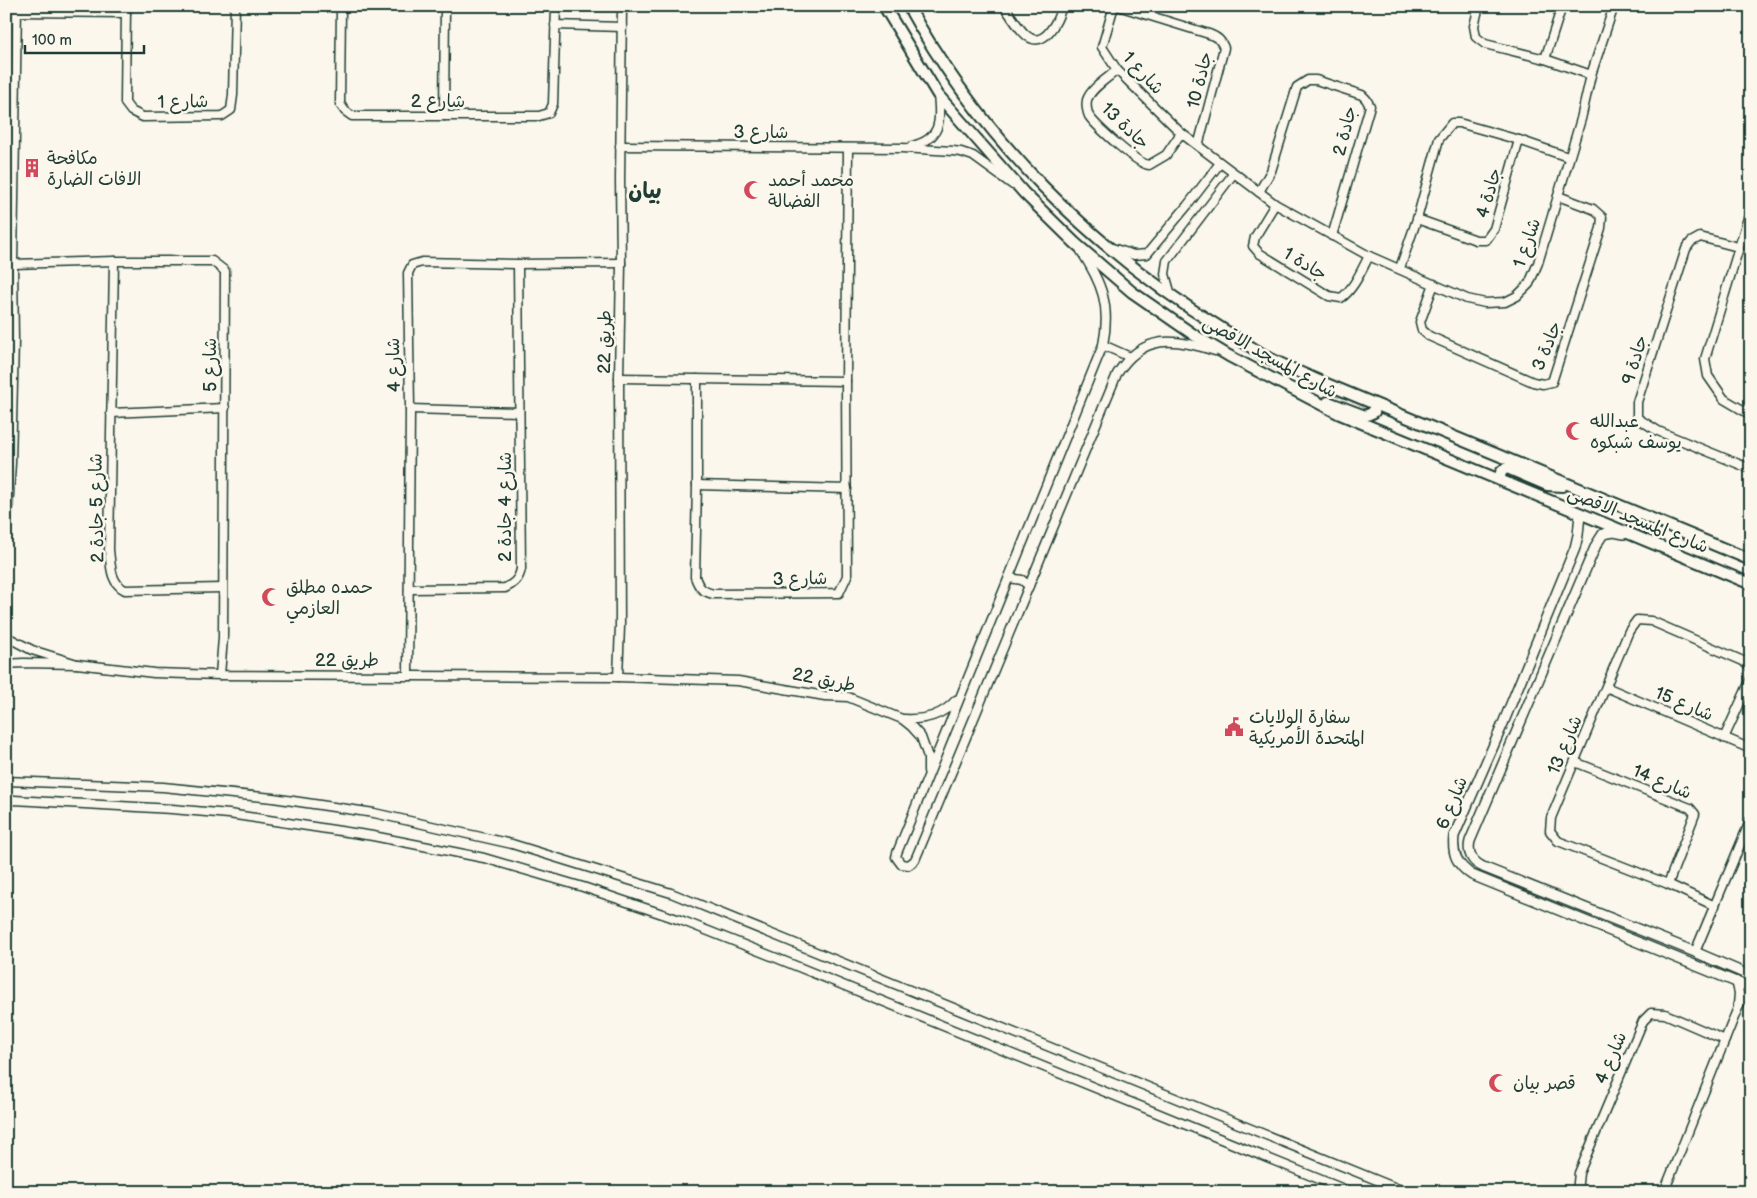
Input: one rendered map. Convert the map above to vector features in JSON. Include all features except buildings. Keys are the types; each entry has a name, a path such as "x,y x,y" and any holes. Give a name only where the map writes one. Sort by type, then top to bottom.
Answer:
{"main road":[{"name":"شارع المسجد الاقصى","path":"884,6 938,95 1024,193 1075,243 1132,292 1194,335 1229,356 1340,414 1751,584"},
{"name":"شارع المسجد الاقصى","path":"908,6 922,32 950,73 1019,160 1081,224 1144,276 1197,314 1268,358 1374,405 1751,560"},
{"path":"904,39 904,34 913,26 922,32"},
{"path":"1320,404 1330,402 1365,416 1374,412 1374,405"},
{"path":"1500,480 1502,470 1507,468 1546,485 1571,486"}],"street":[{"name":"شارع 1","path":"17,9 126,10 124,103 131,111 143,117 222,116 231,110 234,95 235,6"},
{"name":"شارع 2","path":"341,6 340,104 352,116 539,116 549,113 553,104 556,6"},
{"path":"444,116 445,6"},
{"name":"طريق 22","path":"618,677 620,626 619,378 622,6"},
{"path":"1004,6 1024,34 1036,39 1042,37 1056,23 1062,6"},
{"name":"شارع 1","path":"1114,6 1102,47 1117,70 1181,133 1275,204 1369,256 1467,299 1485,304 1505,302 1517,296 1529,284 1538,263 1568,157 1581,119 1591,75 1614,6"},
{"name":"جادة 10","path":"1118,6 1209,34 1218,38 1222,44 1224,48 1198,146"},
{"path":"1479,6 1474,26 1476,37 1485,44 1545,59 1591,75"},
{"path":"1545,59 1562,6"},
{"path":"6,540 13,264 10,175 17,9"},
{"path":"555,25 622,27"},
{"name":"جادة 13","path":"1117,70 1094,91 1087,103 1090,116 1107,135 1139,162 1149,165 1166,155 1181,133"},
{"name":"جادة 2","path":"1259,192 1270,171 1297,87 1308,80 1316,80 1362,95 1370,106 1332,236"},
{"name":"شارع 3","path":"902,148 919,144 934,134 940,120 938,95"},
{"path":"1400,268 1417,219 1440,139 1452,124 1459,123 1520,140 1568,157"},
{"name":"جادة 4","path":"1417,219 1476,240 1486,240 1494,229 1520,140"},
{"name":"شارع 3","path":"620,146 902,148 952,151 967,153 1024,193"},
{"name":"شارع 3","path":"697,379 695,577 698,587 712,594 839,593 847,576 848,148"},
{"path":"1109,247 1134,255 1147,254 1220,163"},
{"path":"1171,295 1165,274 1167,261 1234,174"},
{"name":"جادة 3","path":"1434,284 1420,322 1422,330 1429,336 1533,382 1543,384 1552,382 1601,228 1602,217 1593,209 1558,196"},
{"name":"جادة 1","path":"1275,204 1255,236 1253,246 1258,253 1329,296 1341,298 1345,296 1369,256"},
{"path":"1751,208 1748,226 1738,247 1705,359 1708,376 1724,399 1751,415"},
{"name":"جادة 9","path":"1738,247 1700,237 1691,242 1686,249 1637,402 1638,418 1658,431 1751,469"},
{"path":"1075,243 1093,269 1105,300 1107,323 1103,345 897,853 898,861 904,865 915,860 1117,374 1130,357 1147,346 1156,343 1186,342 1229,356"},
{"name":"شارع 5 جادة 2","path":"114,261 109,550 114,580 118,586 125,590 222,588"},
{"name":"شارع 5","path":"13,264 212,261 225,271 223,638 220,675"},
{"name":"شارع 4","path":"408,676 410,409 408,273 412,265 422,262 518,264 621,263"},
{"name":"شارع 4 جادة 2","path":"409,589 506,588 520,576 518,264"},
{"path":"1103,345 1130,357"},
{"path":"619,378 846,381"},
{"path":"111,413 225,408"},
{"path":"410,409 519,412"},
{"path":"697,485 847,489"},
{"name":"شارع 6","path":"1580,514 1578,535 1569,563 1502,726 1454,836 1453,850 1455,857 1463,870 1472,875 1751,988"},
{"name":"شارع 6","path":"1637,537 1614,532 1603,534 1596,545 1469,845 1470,854 1474,862 1751,976"},
{"path":"1569,563 1586,569"},
{"path":"1009,578 1022,580 1029,586"},
{"name":"شارع 13","path":"1714,906 1668,884 1558,841 1550,831 1550,818 1629,631 1637,620 1651,621 1743,661 1751,668"},
{"path":"6,650 7,635"},
{"name":"طريق 22","path":"7,635 32,650 77,664"},
{"name":"طريق 22","path":"6,664 23,662 77,664 154,673 220,675 618,677 747,682 825,696 848,697 902,719 916,731 926,746 928,756 926,780"},
{"path":"1724,738 1751,679"},
{"name":"شارع 15","path":"1606,687 1751,749"},
{"name":"طريق 22","path":"902,719 920,720 938,715 950,707 962,692"},
{"name":"شارع 14","path":"1575,762 1690,808 1695,814 1668,884"},
{"path":"6,781 163,787 273,798 374,814 512,844 671,894 1406,1192"},
{"path":"6,802 14,800 164,808 239,816 373,836 484,858 584,887 684,921 1351,1192"},
{"path":"1695,952 1751,819"},
{"path":"1508,889 1513,878"},
{"path":"1736,981 1739,993 1737,1010"},
{"path":"1664,1192 1737,1010 1742,1000 1751,994"},
{"name":"شارع 4","path":"1577,1192 1579,1173 1642,1021 1651,1013 1665,1014 1725,1040"}],"place":[{"name":"مكافحة الافات الضارة","path":"32,168"},
{"name":"محمد أحمد الفضالة","path":"753,190"},
{"name":"عبدالله يوسف شبكوه","path":"1575,431"},
{"name":"حمده مطلق العازمي","path":"271,597"},
{"name":"سفارة الولايات المتحدة الأمريكية","path":"1234,727"},
{"name":"قصر بيان","path":"1498,1083"}],"district":[{"name":"بيان","path":"645,191"}]}
